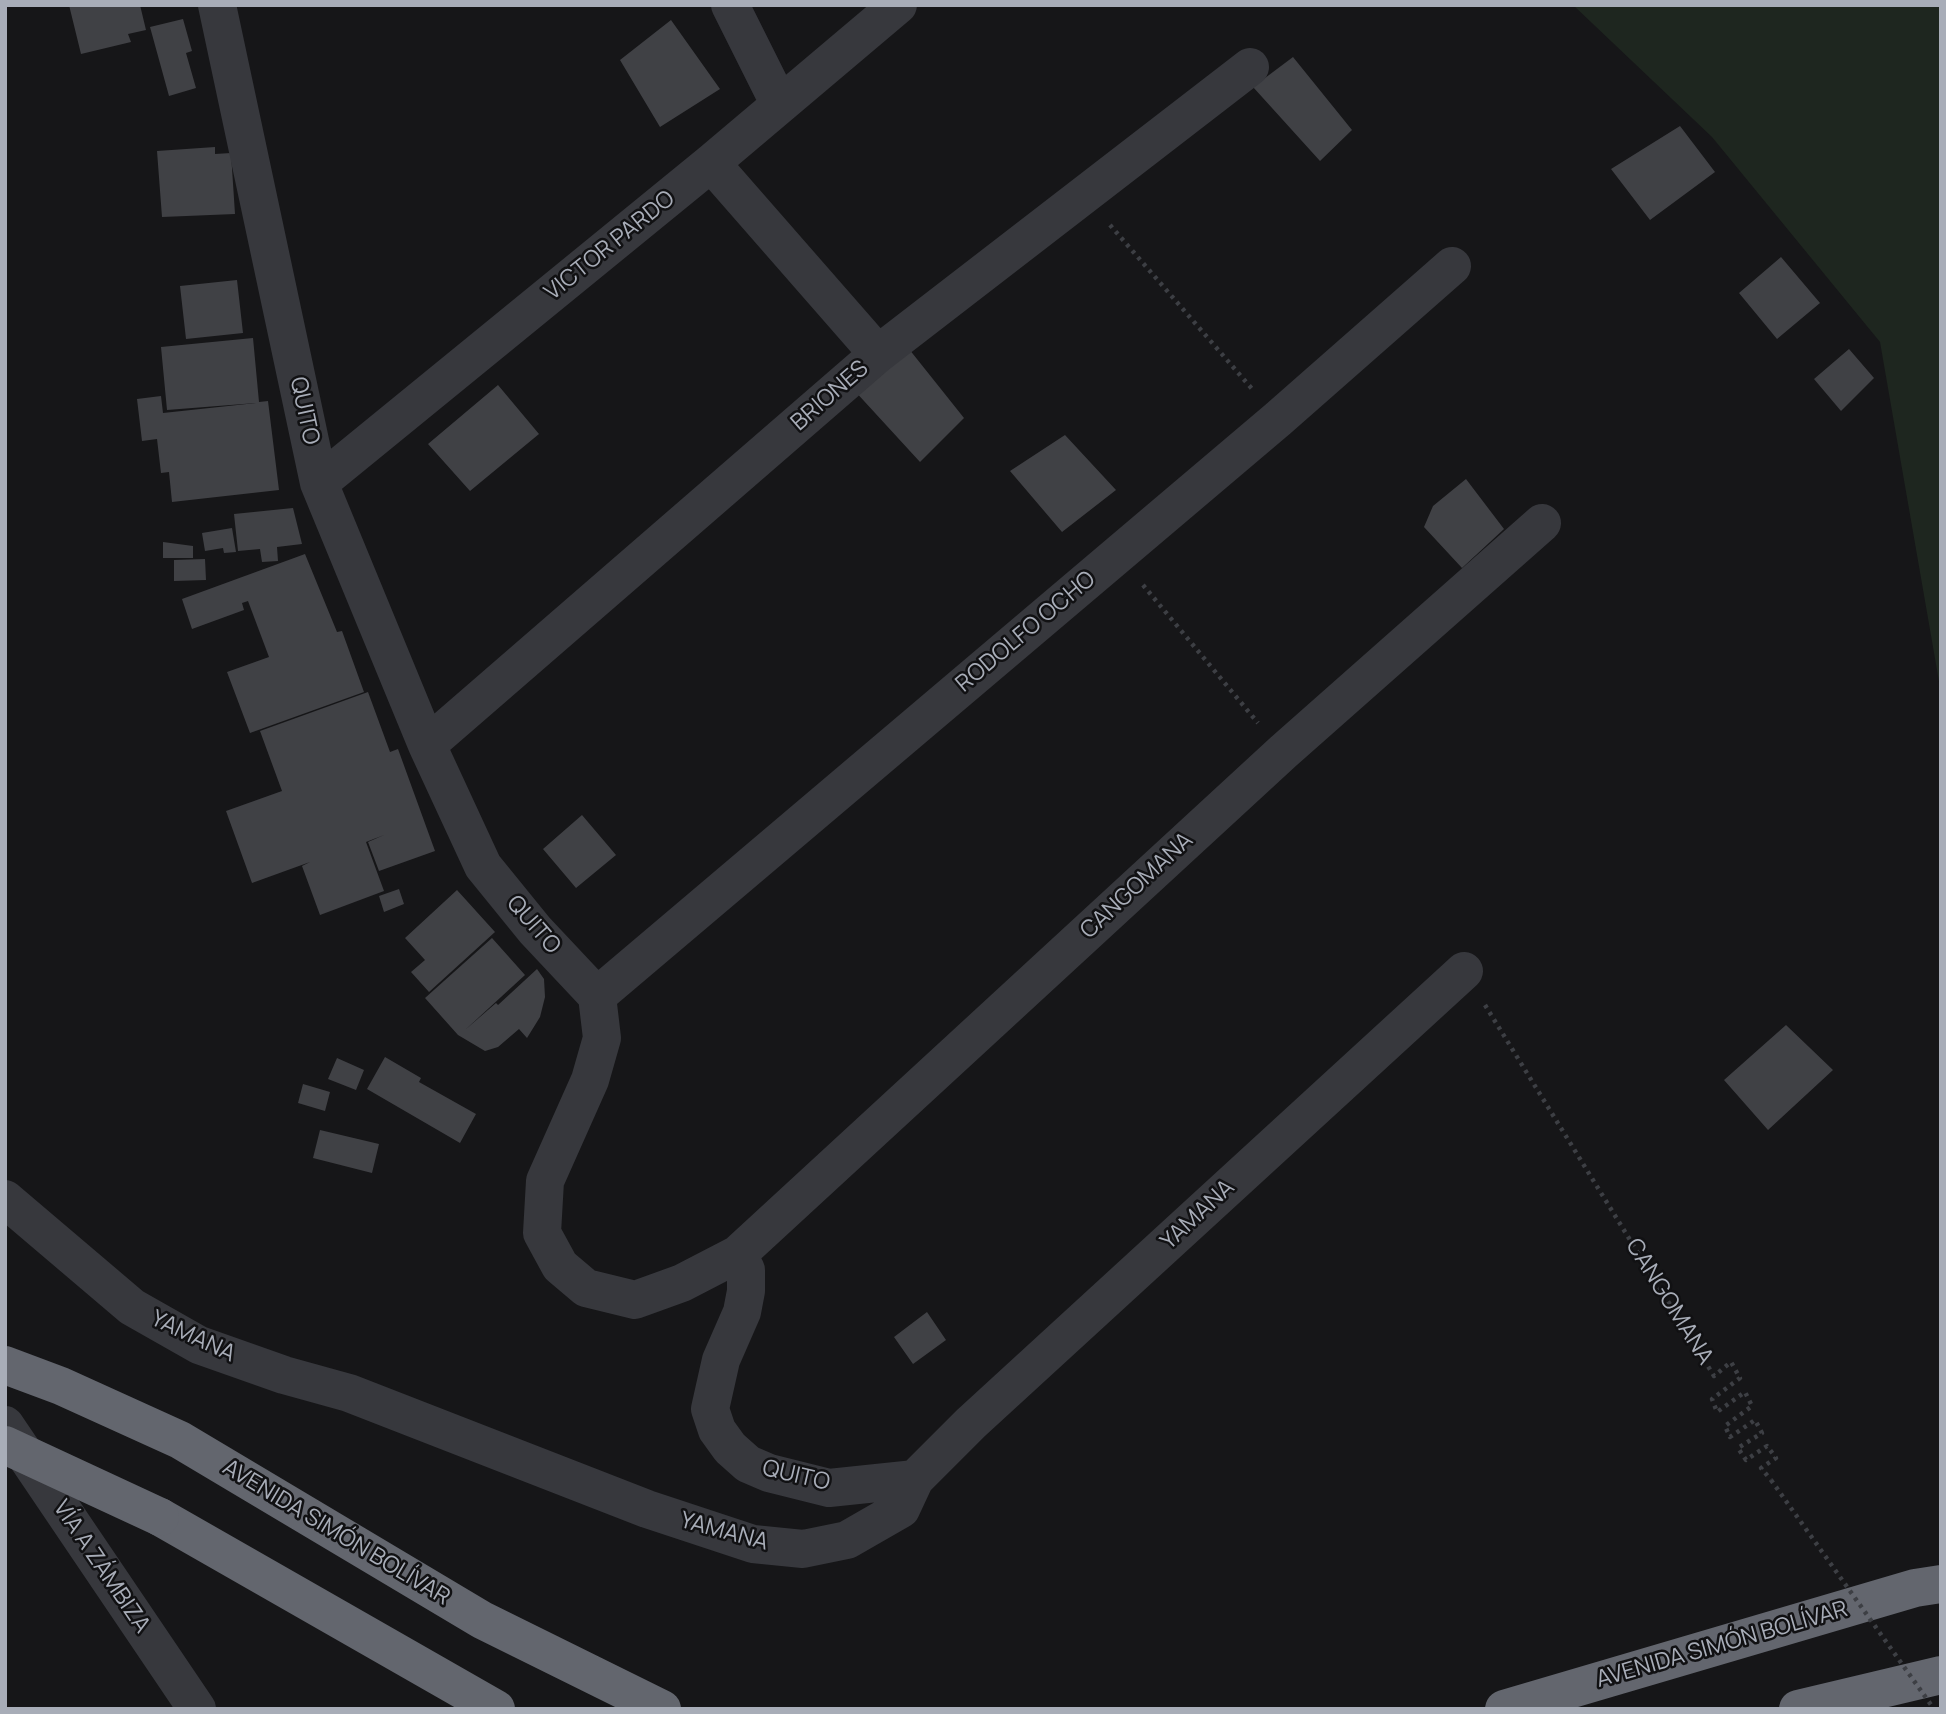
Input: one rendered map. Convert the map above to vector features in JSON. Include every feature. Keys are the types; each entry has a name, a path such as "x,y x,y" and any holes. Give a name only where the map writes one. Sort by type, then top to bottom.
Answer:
{"highway":[{"name":"AVENIDA SIMÓN BOLÍVAR","path":"5,1365 61,1386 180,1440 482,1620 662,1709"},
{"path":"5,1445 160,1517 496,1709"},
{"name":"AVENIDA SIMÓN BOLÍVAR","path":"1504,1709 1915,1588 1941,1584"},
{"path":"1798,1709 1941,1675"}],"street":[{"name":"QUITO","path":"217,5 319,483 426,745 483,866 535,930 597,996"},
{"path":"730,5 779,103"},
{"name":"VICTOR PARDO","path":"319,483 711,163 898,5"},
{"name":"BRIONES","path":"426,745 878,354 1250,67"},
{"path":"711,163 878,354"},
{"name":"RODOLFO OCHO","path":"597,996 1278,419 1452,266"},
{"name":"CANGOMANA","path":"738,1254 1283,752 1542,523"},
{"name":"YAMANA","path":"5,1199 132,1307 199,1345 285,1375 349,1393 647,1509 753,1544 803,1549 847,1540 901,1509 915,1479 971,1423 1464,971"},
{"path":"597,996 602,1038 590,1080 545,1181 542,1233 560,1266 586,1288 635,1300 682,1283 738,1254"},
{"name":"QUITO","path":"738,1254 746,1270 746,1291 742,1312 720,1360 710,1409 717,1430 730,1448 748,1464 769,1473 829,1488 915,1479"},
{"name":"VÍA A ZÁMBIZA","path":"5,1425 197,1709"}],"path":[{"path":"1084,195 1278,419"},
{"path":"1118,554 1283,752"},
{"name":"CANGOMANA","path":"1464,971 1714,1376 1731,1362 1740,1378 1712,1398 1717,1412 1745,1392 1752,1406 1725,1426 1730,1437 1755,1420 1762,1433 1738,1448 1746,1460 1767,1446 1776,1458 1762,1468 1934,1709"}],"shaded area":[{"path":"1573,5 1941,5 1941,693 1880,342 1712,137"}],"building":[{"path":"69,5 140,5 146,30 128,34 131,42 81,54"},
{"path":"183,19 192,51 186,53 196,88 169,96 150,27"},
{"path":"671,20 720,89 660,127 620,60"},
{"path":"1293,57 1352,130 1320,161 1253,87"},
{"path":"1680,126 1715,172 1650,220 1611,169"},
{"path":"215,147 215,154 231,153 235,214 162,217 157,151"},
{"path":"1781,257 1820,303 1777,339 1739,293"},
{"path":"237,280 243,333 186,339 180,286"},
{"path":"253,338 259,402 268,401 279,490 172,502 169,472 161,473 157,439 142,441 137,399 161,396 163,413 256,403 167,410 161,347"},
{"path":"905,344 964,418 920,462 853,389"},
{"path":"1849,349 1874,378 1841,411 1814,379"},
{"path":"498,385 539,434 470,491 428,444"},
{"path":"1065,435 1116,490 1062,532 1010,471"},
{"path":"1466,479 1504,529 1462,568 1424,527 1433,506"},
{"path":"293,508 302,544 277,547 278,561 262,562 260,549 238,551 234,514"},
{"path":"232,528 236,552 224,553 223,548 205,551 202,533"},
{"path":"163,542 193,546 193,558 163,558"},
{"path":"305,554 337,632 342,631 364,692 250,733 227,672 269,657 248,601 242,603 244,610 192,629 182,599"},
{"path":"205,559 206,580 174,581 174,560"},
{"path":"368,692 390,752 398,749 435,851 379,871 368,842 384,835 366,842 384,891 320,915 302,866 310,862 252,883 226,811 282,791 260,731"},
{"path":"582,815 616,855 576,888 543,849"},
{"path":"399,889 404,904 384,912 379,896"},
{"path":"457,890 495,932 429,992 411,972 425,960 405,938"},
{"path":"492,938 525,975 465,1030 496,1003 498,1005 537,969 544,979 545,997 540,1017 527,1038 519,1029 498,1047 485,1051 458,1035 425,998"},
{"path":"1786,1025 1833,1070 1768,1130 1724,1080"},
{"path":"385,1057 421,1078 419,1082 476,1114 460,1143 367,1089"},
{"path":"337,1058 364,1070 356,1090 328,1079"},
{"path":"303,1084 330,1092 325,1111 298,1103"},
{"path":"320,1130 379,1144 372,1173 313,1158"},
{"path":"927,1312 946,1340 913,1364 894,1337"}]}
